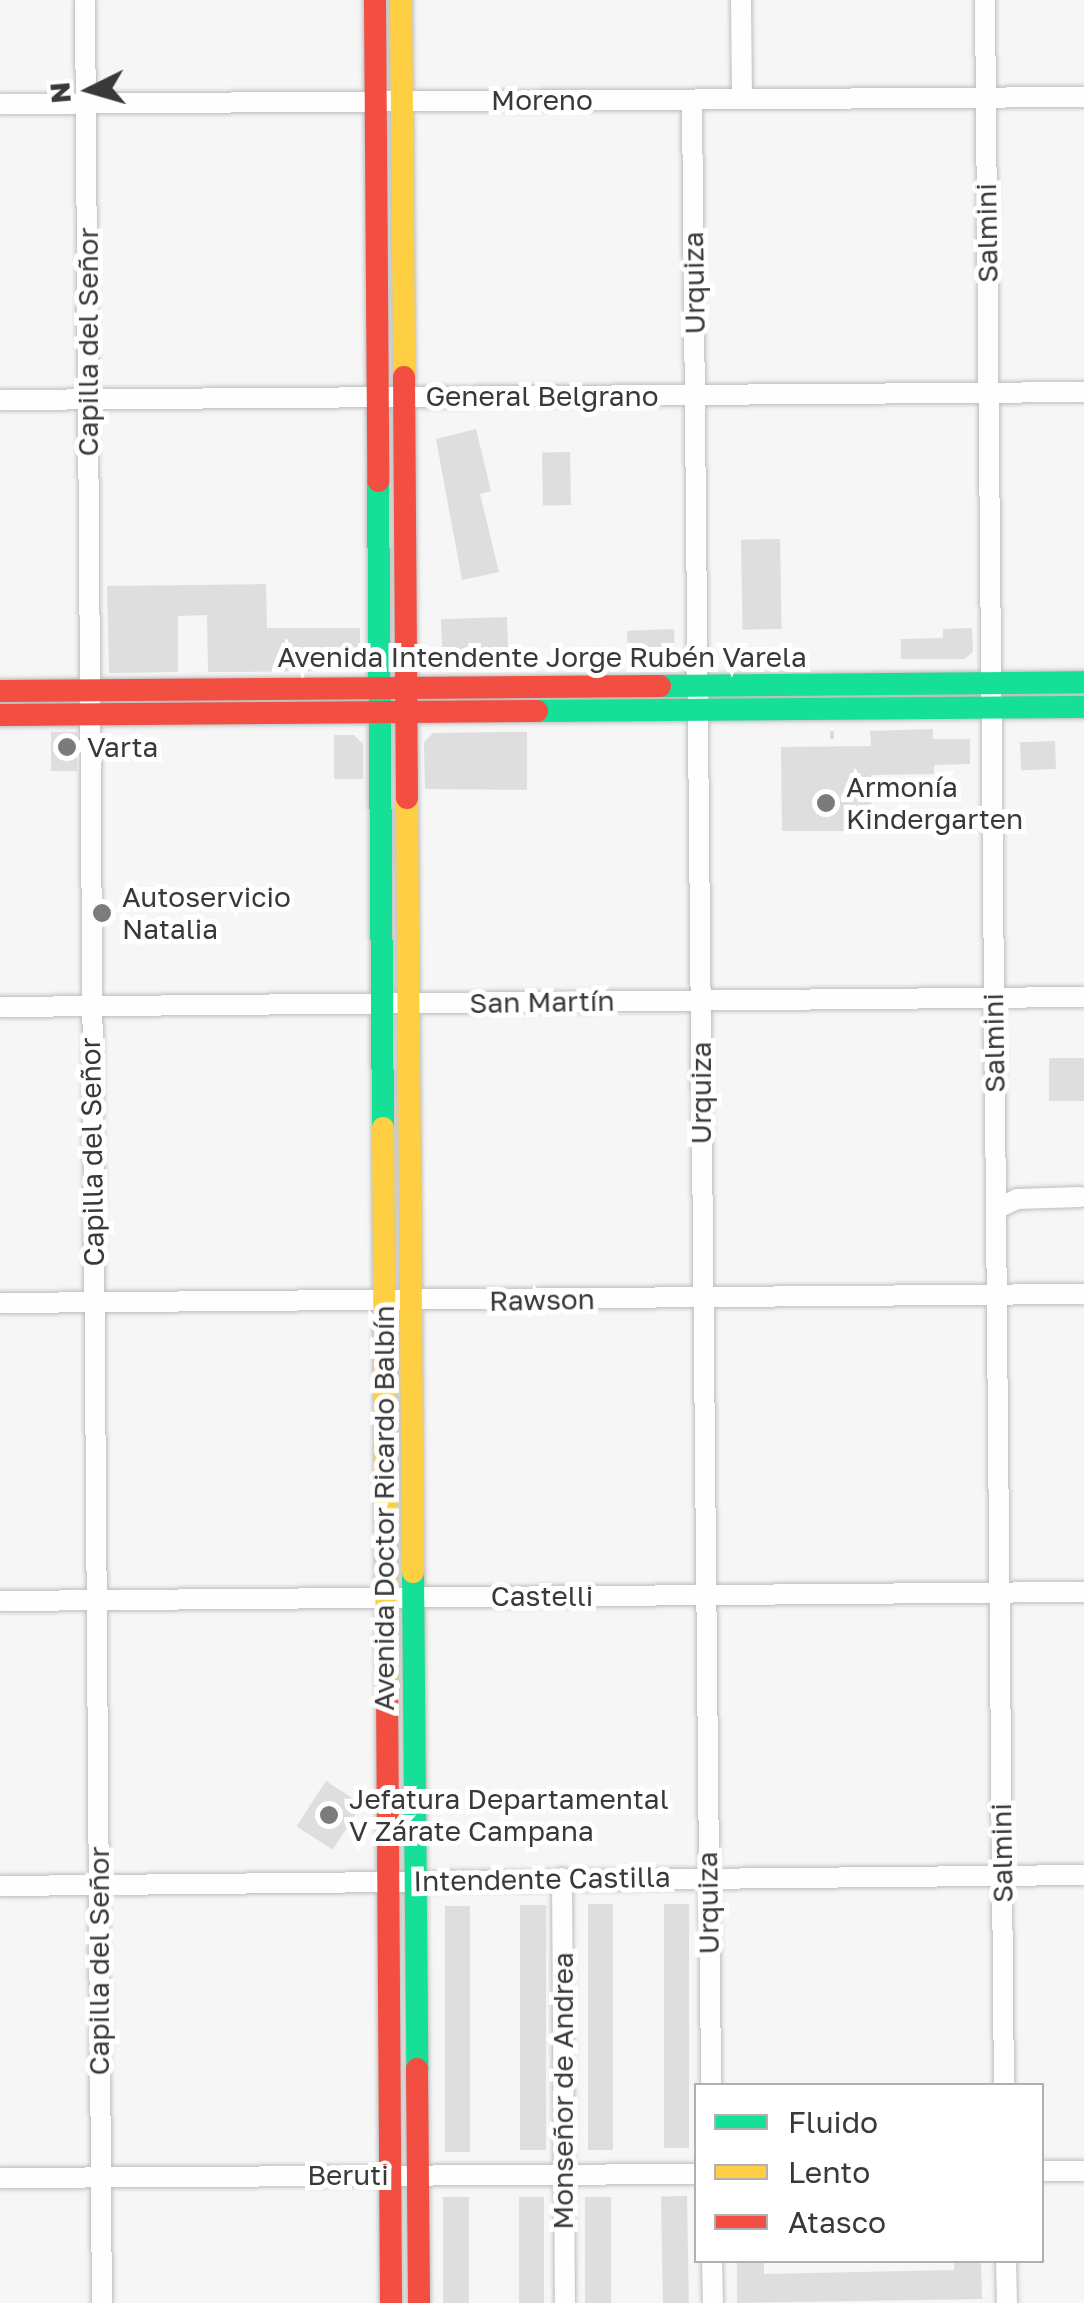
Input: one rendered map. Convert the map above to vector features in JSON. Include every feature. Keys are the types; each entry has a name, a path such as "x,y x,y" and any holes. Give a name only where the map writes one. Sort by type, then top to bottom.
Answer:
{"main road":[{"name":"Avenida Doctor Ricardo Balbín","path":"376,0 391,2303"},
{"name":"Avenida Doctor Ricardo Balbín","path":"402,0 420,2303"},
{"name":"Avenida Intendente Jorge Rubén Varela","path":"0,715 91,703 382,687 1084,682"},
{"name":"Avenida Intendente Jorge Rubén Varela","path":"0,691 91,703 383,712 1084,708"}],"street":[{"name":"Capilla del Señor","path":"85,0 102,2303"},
{"path":"741,0 742,99"},
{"name":"Salmini","path":"985,0 1004,2083"},
{"name":"Moreno","path":"0,104 1084,97"},
{"name":"Urquiza","path":"692,100 710,2083"},
{"name":"General Belgrano","path":"0,400 1084,392"},
{"name":"San Martín","path":"0,1007 1084,997"},
{"path":"996,1209 1017,1199 1080,1197"},
{"name":"Rawson","path":"0,1303 1084,1294"},
{"name":"Castelli","path":"0,1601 1084,1592"},
{"name":"Intendente Castilla","path":"0,1886 1084,1875"},
{"name":"Monseñor de Andrea","path":"562,1878 565,2303"},
{"path":"1044,2172 1084,2171"},
{"name":"Beruti","path":"0,2178 694,2174"},
{"path":"712,2263 713,2303"},
{"path":"1006,2263 1006,2303"}],"building":[{"path":"476,429 491,491 480,494 499,572 462,580 436,439"},
{"path":"542,452 570,452 571,505 543,505"},
{"path":"780,539 782,629 743,630 741,540"},
{"path":"266,584 267,628 360,628 360,664 352,671 208,672 207,615 178,616 178,672 109,673 107,586"},
{"path":"507,617 508,653 442,655 441,619"},
{"path":"972,628 973,652 964,659 901,659 901,639 943,638 943,629"},
{"path":"674,629 675,659 628,661 627,631"},
{"name":"Armonía Kindergarten","path":"933,729 933,739 970,739 970,764 934,765 934,774 871,775 871,831 782,831 781,747 871,746 870,731"},
{"name":"Varta","path":"51,732 77,732 77,771 51,771"},
{"path":"527,732 527,790 425,789 424,742 433,733"},
{"path":"334,735 354,735 363,744 363,779 334,779"},
{"path":"1055,741 1056,769 1021,770 1020,742"},
{"path":"1049,1058 1084,1058 1084,1101 1049,1101"},
{"name":"Jefatura Departamental V Zárate Campana","path":"326,1781 362,1804 333,1850 297,1826"},
{"path":"588,1904 613,1904 613,2150 588,2150"},
{"path":"664,1904 689,1904 689,2148 664,2148"},
{"path":"520,1905 546,1905 546,2150 520,2150"},
{"path":"445,1906 470,1906 470,2152 445,2152"},
{"path":"661,2196 687,2196 689,2303 663,2303"},
{"path":"443,2197 469,2197 469,2303 443,2303"},
{"path":"519,2197 544,2197 544,2303 519,2303"},
{"path":"585,2197 611,2197 611,2303 585,2303"},
{"path":"737,2263 764,2263 764,2274 954,2270 954,2263 981,2263 982,2299 737,2303"}],"traffic: fast":[{"path":"378,481 383,1128"},
{"path":"660,686 1084,682"},
{"path":"537,711 1084,707"},
{"path":"413,1572 417,2069"}],"traffic: slow":[{"path":"401,0 404,377"},
{"path":"407,798 413,1572"},
{"path":"383,1128 387,1685"}],"traffic: jam":[{"path":"375,0 378,481"},
{"path":"404,377 407,798"},
{"path":"0,691 660,686"},
{"path":"0,715 537,711"},
{"path":"387,1685 391,2303"},
{"path":"417,2069 419,2303"}],"place":[{"name":"Varta","path":"67,747"},
{"name":"Armonía Kindergarten","path":"826,803"},
{"name":"Autoservicio Natalia","path":"102,913"},
{"name":"Jefatura Departamental V Zárate Campana","path":"329,1815"}]}
